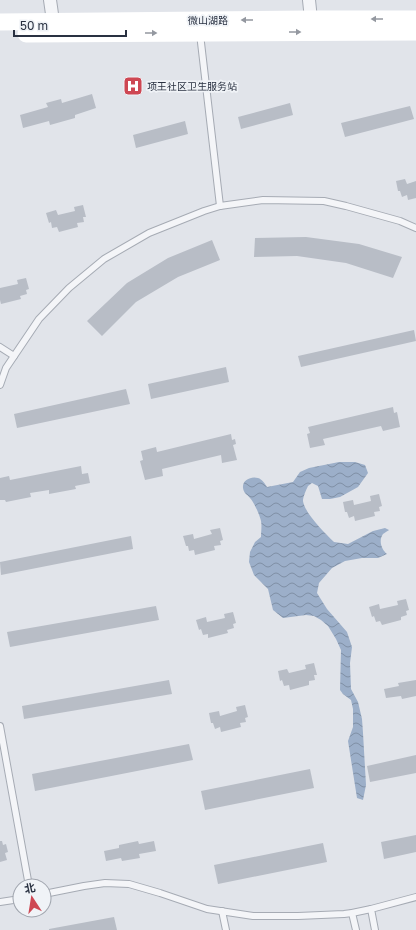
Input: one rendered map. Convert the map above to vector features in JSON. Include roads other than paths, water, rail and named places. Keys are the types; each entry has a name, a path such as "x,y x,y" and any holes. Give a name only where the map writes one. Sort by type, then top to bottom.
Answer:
{"street":[{"path":"50,0 53,21"},
{"path":"309,0 312,19"},
{"name":"微山湖路","path":"0,22 416,19"},
{"name":"微山湖路","path":"0,34 416,32"}],"lane":[{"path":"200,32 220,206"},
{"path":"0,385 6,368 39,319 69,288 104,259 149,233 220,206 264,200 324,201 400,221 416,228"},
{"path":"0,347 14,356"},
{"path":"0,726 28,878"},
{"path":"52,892 105,883 129,884 207,909 253,916 298,916 352,913 371,910 416,897"},
{"path":"0,902 12,900"},
{"path":"371,910 375,930"},
{"path":"222,911 226,930"},
{"path":"352,913 356,930"}],"water":[{"path":"339,462 355,462 365,465 368,473 358,487 340,497 330,499 322,499 318,486 312,483 308,486 303,501 307,512 334,542 348,544 373,531 385,528 389,530 383,534 381,540 382,548 387,554 378,558 362,558 345,561 332,568 319,583 317,593 327,609 347,632 352,647 350,663 351,689 358,702 362,719 366,785 363,800 357,798 348,741 353,727 353,709 351,700 340,690 341,650 328,626 321,620 314,616 306,615 283,618 273,610 268,589 254,575 249,562 250,552 255,542 261,537 261,523 252,500 245,493 243,488 245,481 250,478 259,479 267,487 293,482 300,472 309,468"}],"place":[{"name":"项王社区卫生服务站","path":"133,86"}]}
